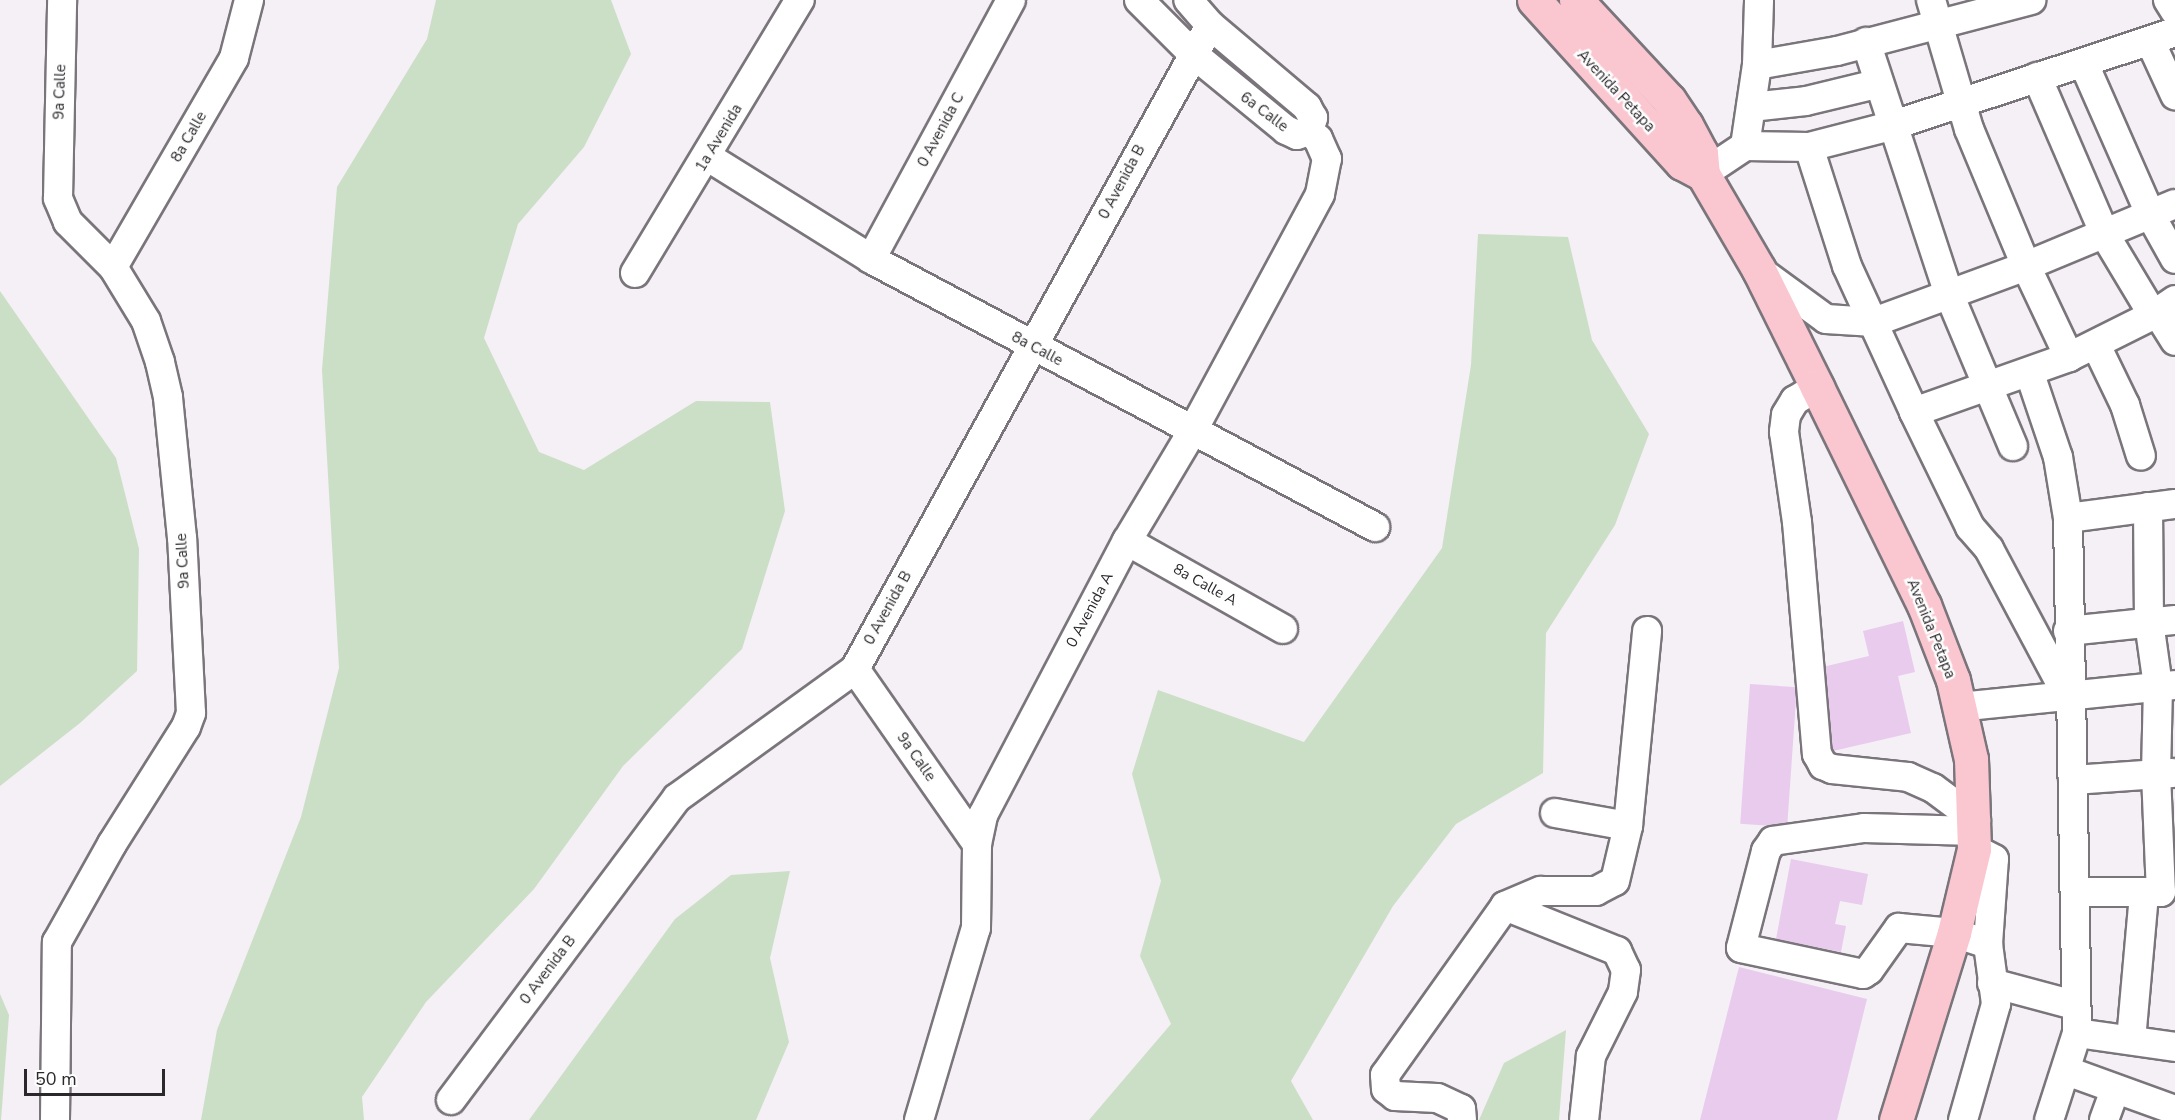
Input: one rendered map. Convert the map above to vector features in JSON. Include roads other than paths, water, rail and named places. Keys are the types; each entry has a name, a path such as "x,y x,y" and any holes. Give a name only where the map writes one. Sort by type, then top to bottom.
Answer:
{"main road":[{"name":"Avenida Petapa","path":"1534,0 1682,163 1703,174"},
{"name":"Avenida Petapa","path":"1576,0 1669,100 1701,153 1703,174 1759,270 1817,387 1924,605 1953,680 1971,759 1975,833 1954,933 1896,1120"}],"street":[{"name":"9a Calle","path":"56,1120 57,942 112,843 186,727 191,713 182,538 168,397 146,321 113,267 68,222 58,198 62,0"},
{"name":"8a Calle","path":"113,267 234,58 249,0"},
{"name":"1a Avenida","path":"635,273 708,157 800,0"},
{"name":"0 Avenida C","path":"871,259 1011,0"},
{"name":"6a Calle","path":"1139,0 1192,53 1287,130 1297,135 1309,131 1313,118 1307,107 1210,25 1188,0"},
{"path":"1745,146 1757,65 1759,0"},
{"path":"1757,65 1866,42 1934,12 2031,0"},
{"path":"2168,0 2175,11"},
{"path":"1934,12 1961,104 2026,266 2069,357"},
{"name":"0 Avenida B","path":"451,1100 677,798 855,669 1192,53 1210,25"},
{"path":"1703,174 1745,146 1809,147 1891,126 2163,36 2175,95"},
{"path":"1866,42 1877,84 1949,294 1990,385 2013,446"},
{"path":"2084,64 2163,210 2175,259"},
{"path":"2037,78 2105,235 2162,309 2175,341"},
{"path":"1751,107 1806,102 1877,84"},
{"name":"0 Avenida A","path":"920,1120 976,928 976,844 983,815 1127,541 1192,432 1326,181 1327,159 1318,139 1309,131"},
{"path":"1809,147 1847,266 1914,412 1970,527 1989,549 2068,697"},
{"name":"8a Calle","path":"708,157 871,259 1192,432 1375,527"},
{"path":"1759,270 1826,318 1874,322 2026,266 2163,210"},
{"path":"1914,412 1990,385 2030,374 2096,345 2162,309"},
{"path":"2096,345 2125,405 2141,456"},
{"path":"2030,374 2058,457 2068,518 2068,697 2073,780 2076,892 2074,1005 2077,1033 2067,1071 2049,1120"},
{"path":"1817,387 1795,400 1786,416 1784,432 1797,522 1817,754 1824,765 1833,769 1908,777 1933,788 1975,833 1994,859 1988,944 1995,1019 1963,1120"},
{"path":"2068,518 2162,506 2162,621 2166,685 2160,892 2131,1040"},
{"name":"8a Calle A","path":"1127,541 1283,629"},
{"path":"2068,631 2162,621"},
{"path":"1462,1120 1461,1109 1437,1098 1395,1096 1383,1082 1504,906 1540,891 1604,889 1615,880 1628,826 1647,631"},
{"name":"9a Calle","path":"855,669 976,844"},
{"path":"1959,707 2166,685"},
{"path":"2073,780 2165,773"},
{"path":"1555,813 1628,826"},
{"path":"1975,833 1864,828 1773,841 1766,850 1740,944 1743,950 1863,974 1869,970 1899,928 1954,933 1988,944"},
{"path":"2076,892 2160,892"},
{"path":"1504,906 1617,951 1626,970 1623,992 1591,1056 1584,1120"},
{"path":"1992,984 2074,1005"},
{"path":"2077,1033 2175,1047"},
{"path":"2067,1071 2175,1110"},
{"path":"2104,1120 2115,1090"}]}
